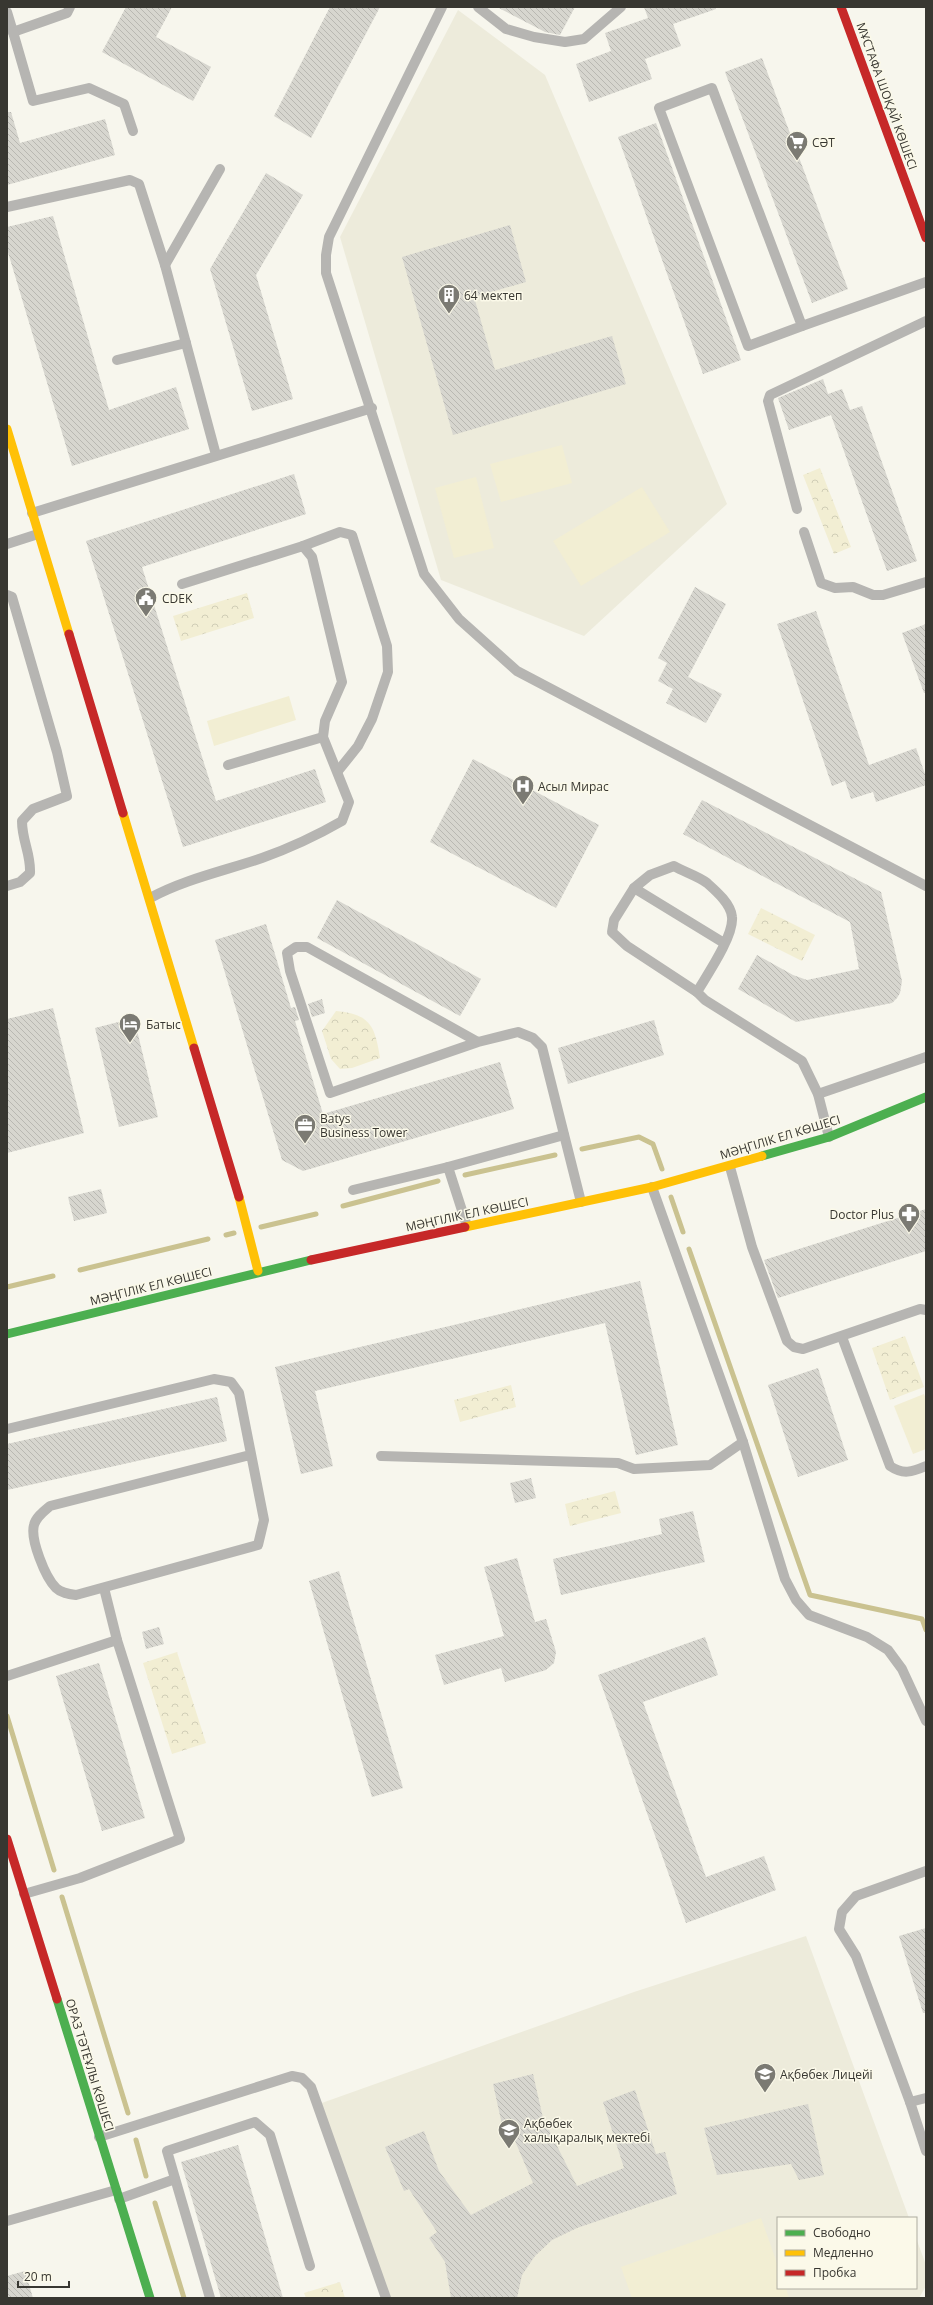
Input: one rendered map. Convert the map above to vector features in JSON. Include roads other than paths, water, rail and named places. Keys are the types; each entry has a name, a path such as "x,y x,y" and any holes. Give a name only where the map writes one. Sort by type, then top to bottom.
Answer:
{"street":[{"name":"МҰСТАФА ШОҚАЙ КӨШЕСІ","path":"841,7 926,238"},
{"path":"7,429 150,898 242,1207 258,1271"},
{"name":"МӘҢГІЛІК ЕЛ КӨШЕСІ","path":"7,1334 258,1271 652,1187 730,1167 829,1137 926,1097"},
{"name":"ОРАЗ ТӘТЕҰЛЫ КӨШЕСІ","path":"7,1839 11,1868 24,1894 150,2298"}],"lane":[{"path":"13,32 67,13 70,7"},
{"path":"442,7 329,236 326,255 326,273 372,408 424,574 459,619 517,671 926,886"},
{"path":"478,7 506,29 534,37 565,42 584,39 621,7"},
{"path":"7,12 33,102 89,88 124,104 133,131"},
{"path":"802,326 712,88 659,108 748,346 926,282"},
{"path":"165,265 220,169"},
{"path":"7,207 130,180 139,184 165,265 216,455"},
{"path":"798,509 768,401 770,395 926,322"},
{"path":"118,360 186,343"},
{"path":"32,513 372,408"},
{"path":"182,584 303,546 340,532 352,535 387,646 388,672 372,719 358,746 338,771"},
{"path":"804,532 821,583 835,588 853,587 873,596 883,595 926,582"},
{"path":"7,544 38,534"},
{"path":"150,898 171,886 262,858 314,837 342,821 348,802 338,771 323,738 324,721 342,682 312,557 303,546"},
{"path":"7,594 12,597 57,752 67,796 33,809 22,821 22,837 30,860 30,873 20,882 7,886"},
{"path":"228,765 323,738"},
{"path":"697,992 724,943 730,930 732,917 726,903 706,883 674,866 650,875 634,888 614,920 612,932 627,946 697,992 705,1000 802,1061 818,1094 829,1137"},
{"path":"634,888 724,943"},
{"path":"478,1042 307,947 296,947 287,953 290,971 330,1093 478,1042 518,1032 533,1038 542,1047 581,1202"},
{"path":"818,1094 926,1057"},
{"path":"352,1190 448,1167 564,1135"},
{"path":"448,1167 467,1226"},
{"path":"730,1167 752,1247 787,1341 794,1347 803,1349 842,1337 920,1309 926,1310"},
{"path":"652,1187 744,1442 785,1579 796,1600 809,1615 867,1637 888,1650 902,1669 926,1721"},
{"path":"842,1337 890,1466 899,1472 910,1473 926,1466"},
{"path":"7,1429 214,1379 231,1382 239,1393 250,1455 259,1488 264,1520 258,1545 76,1595 63,1593 55,1587 43,1566 34,1538 34,1524 40,1514 50,1506 250,1455"},
{"path":"381,1456 618,1463 634,1469 710,1465 744,1442"},
{"path":"24,1894 80,1878 180,1839 117,1640 104,1588"},
{"path":"7,1676 117,1640"},
{"path":"926,1871 856,1896 842,1912 839,1929 856,1956 910,2102 926,2151"},
{"path":"100,2137 292,2076 302,2078 311,2087 386,2298"},
{"path":"910,2102 926,2098"},
{"path":"210,2298 167,2151 255,2122 270,2135 310,2266"},
{"path":"7,2221 175,2179"}],"waterway":[{"path":"582,1149 639,1137 653,1144 662,1169"},
{"path":"465,1175 555,1155"},
{"path":"343,1206 438,1181"},
{"path":"671,1197 683,1232"},
{"path":"261,1227 316,1214"},
{"path":"226,1235 234,1233"},
{"path":"80,1270 208,1239"},
{"path":"689,1249 810,1595 922,1619 926,1630"},
{"path":"7,1287 53,1276"},
{"path":"7,1716 54,1870"},
{"path":"62,1897 128,2113"},
{"path":"136,2140 146,2176"},
{"path":"155,2203 184,2298"}],"place":[{"name":"СӘТ","path":"797,162"},
{"name":"64 мектеп","path":"449,314"},
{"name":"CDEK","path":"146,618"},
{"name":"Асыл Мирас","path":"523,806"},
{"name":"Батыс","path":"130,1044"},
{"name":"Batys Business Tower","path":"305,1144"},
{"name":"Doctor Plus","path":"909,1234"},
{"name":"Ақбөбек Лицейі","path":"765,2094"},
{"name":"Ақбөбек халықаралық мектебі","path":"509,2150"}]}
